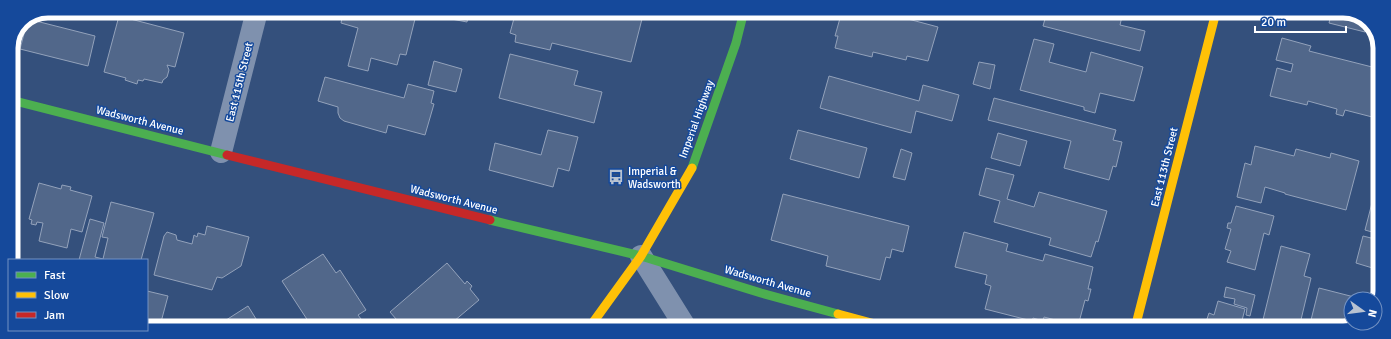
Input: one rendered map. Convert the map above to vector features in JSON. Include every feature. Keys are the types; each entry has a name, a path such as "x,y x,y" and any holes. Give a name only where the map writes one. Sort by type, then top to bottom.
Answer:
{"street":[{"name":"East 115th Street","path":"221,152 255,18"},
{"name":"Imperial Highway","path":"594,321 641,256 691,169 736,43 742,18"},
{"name":"East 113th Street","path":"1137,321 1214,18"},
{"name":"Wadsworth Avenue","path":"18,102 441,209 641,256 761,293 864,321"},
{"path":"641,256 682,321"}],"building":[{"path":"118,18 127,18 184,33 175,67 167,65 169,70 167,77 162,83 144,79 143,81 138,80 137,84 125,80 126,78 104,72"},
{"path":"342,18 415,19 406,55 400,54 397,65 371,58 368,71 348,66 358,28 341,23"},
{"path":"446,18 468,18 467,22"},
{"path":"514,18 642,18 631,62 552,43 550,50 515,42 516,35 510,33"},
{"path":"840,18 904,18 938,27 928,61 907,56 906,60 873,52 872,57 835,48 838,36 835,36"},
{"path":"1045,18 1122,18 1120,25 1145,31 1140,51 1043,26"},
{"path":"1330,18 1343,18 1354,20 1366,29 1365,32 1329,23"},
{"path":"35,21 95,36 88,66 20,49 25,29"},
{"path":"1282,38 1311,46 1309,51 1373,67 1373,117 1345,110 1343,116 1336,114 1337,109 1308,101 1307,105 1270,96 1277,68 1291,72 1293,64 1276,60"},
{"path":"1034,39 1054,44 1049,62 1086,72 1091,52 1143,67 1134,101 1100,93 1095,113 1084,110 1084,107 1020,90"},
{"path":"510,54 578,71 574,85 602,92 594,123 499,98"},
{"path":"434,61 462,69 456,92 428,85"},
{"path":"979,62 995,65 990,89 973,84"},
{"path":"829,76 919,101 923,85 959,95 952,121 916,111 911,133 820,108"},
{"path":"325,77 404,98 408,84 434,91 431,103 434,104 425,135 388,125 386,133 344,121 340,118 338,107 318,101"},
{"path":"994,98 1116,130 1113,140 1122,142 1116,167 1113,166 1109,180 1064,168 1071,141 988,120"},
{"path":"548,130 578,137 569,171 558,168 553,187 489,170 495,143 541,155"},
{"path":"798,130 867,148 859,178 790,159"},
{"path":"998,133 1027,141 1020,166 991,158"},
{"path":"1255,146 1294,156 1296,149 1330,158 1331,153 1359,161 1346,210 1285,194 1265,187 1261,203 1237,197 1245,163 1251,165"},
{"path":"901,149 912,153 905,180 893,177"},
{"path":"986,168 1014,175 1007,199 1034,207 1039,192 1107,211 1098,242 1096,241 1091,257 1049,245 1051,238 994,222 1000,201 979,195"},
{"path":"39,183 61,189 62,185 71,187 70,190 92,196 82,232 71,229 67,248 39,241 43,223 37,222 36,225 31,224 32,220 29,219"},
{"path":"783,194 909,226 903,252 892,249 890,258 886,257 880,280 826,266 828,256 771,240"},
{"path":"1373,199 1373,232 1365,230"},
{"path":"111,202 154,213 141,259 103,259 108,238 102,237"},
{"path":"1236,206 1274,216 1269,235 1264,233 1255,270 1227,262 1231,251 1225,249 1231,229 1227,228 1228,223 1231,223"},
{"path":"90,219 104,223 95,257 103,259 79,259"},
{"path":"207,226 249,237 241,266 222,278 217,277 212,290 154,275 164,236 167,232 176,235 177,240 192,244 194,235 197,237 198,233 205,235"},
{"path":"964,232 1008,244 1006,251 1043,261 1045,254 1093,267 1088,289 1091,289 1088,301 1085,300 1079,321 1059,321 1044,317 1043,321 1033,318 1032,321 985,309 991,286 985,284 987,275 955,267"},
{"path":"1363,236 1373,238 1373,268 1356,263"},
{"path":"1281,246 1310,254 1304,276 1311,278 1301,321 1263,321"},
{"path":"323,254 336,273 340,270 366,310 358,315 362,321 308,321 282,281"},
{"path":"447,263 465,284 467,281 472,286 470,289 479,300 454,321 398,321 390,312"},
{"path":"1226,287 1255,295 1250,316 1246,315 1247,308 1234,304 1235,299 1224,297"},
{"path":"1319,288 1343,294 1343,321 1311,321"},
{"path":"148,291 168,296 161,321 148,321"},
{"path":"1218,301 1245,309 1242,321 1206,321 1209,313 1214,315"},
{"path":"248,306 257,321 225,321"}],"traffic: fast":[{"path":"692,168 736,43 742,18"},
{"path":"18,102 227,155"},
{"path":"490,220 641,256 761,293 838,314"}],"traffic: slow":[{"path":"1137,321 1214,18"},
{"path":"594,321 641,256 692,168"},
{"path":"838,314 864,321"}],"traffic: jam":[{"path":"227,155 490,220"}],"place":[{"name":"Imperial & Wadsworth","path":"616,177"}]}
